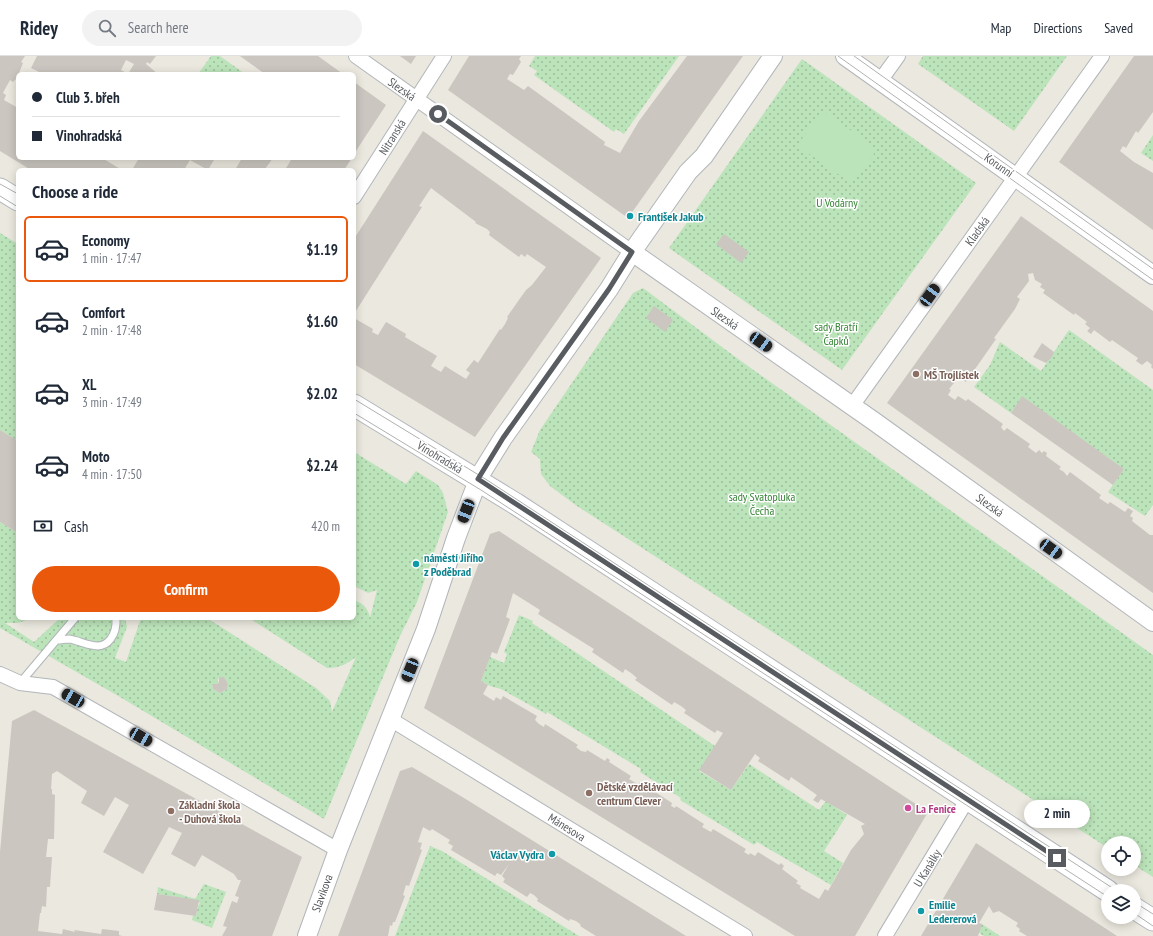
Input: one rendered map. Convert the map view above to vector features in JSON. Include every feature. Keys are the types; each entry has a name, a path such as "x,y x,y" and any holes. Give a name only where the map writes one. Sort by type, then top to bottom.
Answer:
{"main road":[{"path":"0,189 16,199"},
{"name":"Vinohradská","path":"356,406 478,479 1101,886"},
{"path":"1141,912 1153,920"}],"street":[{"name":"Slezská","path":"356,56 852,406 1153,622"},
{"name":"Nitranská","path":"356,194 444,56"},
{"path":"0,674 20,683 53,686 338,850 426,630 456,538 478,479 503,438 609,289 632,252 688,172 704,156 773,56"},
{"name":"Korunní","path":"845,56 1153,275"},
{"path":"880,81 898,56"},
{"name":"Kladská","path":"852,406 1102,56"},
{"name":"Mánesova","path":"390,719 745,936"},
{"name":"U Kanálky","path":"885,936 968,800"},
{"name":"Slavíkova","path":"306,936 338,850"}],"lane":[{"path":"20,683 73,620"},
{"path":"57,640 68,639 93,646 104,644 113,638 117,626 116,620"}],"green space":[{"path":"211,56 220,56 242,72 199,72"},
{"path":"535,56 679,56 624,134 616,129 614,132 534,75 537,71 529,66"},
{"path":"923,56 1067,56 1014,131 918,64"},
{"name":"U Vodárny","path":"802,59 976,183 842,370 669,248"},
{"path":"826,113 873,146 874,154 855,180 848,181 801,148 801,140 818,115"},
{"path":"1153,135 1153,161 1141,153"},
{"path":"0,233 16,243 16,440 0,430"},
{"name":"sady Svatopluka Čecha","path":"643,288 734,356 1153,655 1153,877 1141,869 1141,836 1101,836 1101,843 577,506 550,486 541,474 540,459 531,452 540,430 633,293"},
{"path":"1069,330 1153,390 1153,505 1145,516 1108,492 1124,469 1022,397 1011,413 974,387 990,365 1000,342 1041,371"},
{"path":"356,453 406,484 416,471 438,485 443,493 448,512 417,602 400,636 324,819 120,697 0,628 0,522 16,532 16,620 26,620 14,623 5,623 34,642 58,620 125,620 127,627 115,658 126,662 140,620 210,620 316,688 330,701 332,712 356,657 343,665 327,668 252,620 356,620 356,601 365,607 370,618 377,590 368,593 356,587","holes":["219,677 224,677 228,684 227,689 220,693 213,689 212,685 217,684"]},
{"path":"519,615 533,621 532,623 715,746 699,771 731,790 749,764 819,810 826,801 847,815 824,851 843,863 831,885 757,842 754,845 680,800 681,798 640,772 641,769 547,712 546,714 501,689 490,686 481,681 490,657 504,663 507,654 504,652"},
{"path":"430,846 442,851 579,936 395,936"},
{"path":"204,884 226,892 212,928 192,920 193,915 196,916 200,903 195,900 157,894 158,887 195,899"},
{"path":"982,924 1000,936 984,936 978,932"}],"building":[{"path":"0,56 25,56 21,62 23,63 19,72 16,72 16,79 13,82 10,80 3,93 6,95 4,100 16,107 16,160 105,160 119,168 28,168 0,151"},
{"path":"37,56 156,56 150,64 147,62 146,64 156,72 129,72 134,64 126,60 121,70 124,72 39,72 31,68"},
{"path":"240,56 318,56 340,72 262,72"},
{"path":"400,56 416,56 411,64"},
{"path":"469,56 521,56 519,59 521,62 513,75 510,74 507,79 524,90 528,86 605,142 604,145 620,153 639,121 687,56 743,56 628,218 448,90"},
{"path":"1134,56 1153,56 1153,112 1138,133 1136,131 1126,148 1123,146 1120,151 1134,162 1153,173 1153,230 1059,162"},
{"path":"356,83 386,105 356,151"},
{"path":"423,131 601,258 475,437 356,365 356,319 373,329 372,332 378,335 386,322 388,323 406,334 405,337 437,356 431,366 441,372 445,366 466,379 470,373 466,370 474,360 478,363 526,290 532,285 546,267 527,254 525,257 521,254 519,257 489,235 490,232 487,229 475,223 476,222 431,188 419,206 422,207 356,311 356,236"},
{"path":"138,160 190,160 185,168 133,168"},
{"path":"190,160 214,160 209,168 204,168"},
{"path":"241,160 272,160 266,168 236,168"},
{"path":"291,160 351,160 345,168 286,168"},
{"path":"1021,216 1153,311 1153,369 1151,367 1152,365 1147,361 1142,365 1136,361 1138,358 1112,340 1110,342 1094,330 1091,334 1087,331 1090,328 1085,324 1087,322 1075,313 1074,315 1043,293 1045,290 1040,287 1042,284 1035,280 1033,273 1028,274 1029,281 1017,297 1020,299 1015,309 994,338 996,339 966,382 959,377 949,389 951,390 948,395 955,400 958,396 966,401 968,399 1003,424 1001,427 1004,431 1007,428 1030,444 1028,447 1036,453 1039,450 1042,453 1044,451 1047,453 1046,456 1061,467 1059,469 1067,476 1070,472 1101,495 1099,498 1108,504 1110,502 1125,512 1128,508 1133,511 1130,516 1133,518 1132,521 1150,535 1153,535 1153,593 887,403"},
{"path":"724,234 749,252 741,263 716,244"},
{"path":"654,306 673,320 665,332 646,318"},
{"path":"1042,343 1054,352 1052,357 1046,363 1033,357"},
{"path":"1022,396 1124,469 1113,485 1011,413"},
{"path":"0,430 16,440 16,532 0,522"},
{"path":"499,531 928,812 855,936 795,936 424,708 490,534","holes":["513,593 540,610 538,614 594,649 592,652 623,673 625,669 637,678 635,680 672,705 674,702 681,706 686,710 684,713 715,733 717,730 723,733 699,770 731,790 755,754 760,758 758,761 789,781 791,777 817,795 813,800 818,803 821,799 865,824 861,826 864,834 851,850 828,891 825,889 819,899 800,888 801,886 796,883 798,881 782,869 784,866 781,863 779,865 758,852 755,856 750,853 749,855 744,852 746,849 713,829 711,832 702,827 704,824 676,806 675,808 671,806 672,803 640,782 638,784 629,779 631,776 609,762 610,760 607,758 605,761 587,750 586,752 581,751 576,747 578,745 545,724 544,727 539,724 535,720 537,716 503,696 501,700 496,697 494,701 483,694 488,685 481,681 492,652 497,654 510,619 506,617"]},
{"path":"219,677 224,677 228,684 227,689 220,693 213,689 212,684 217,684 219,682"},
{"path":"34,710 302,857 272,936 222,936 227,927 223,926 232,901 237,903 239,897 235,896 241,880 238,880 234,874 202,855 195,867 171,854 182,833 169,827 143,874 103,852 129,805 115,797 104,816 81,803 87,791 57,771 52,774 51,789 52,794 55,795 54,839 48,839 46,857 52,857 50,887 47,887 46,907 42,906 38,931 62,934 63,929 75,932 74,930 101,934 102,929 119,931 119,935 122,936 0,936 0,852 12,721"},
{"path":"412,767 686,936 596,936 580,926 581,925 576,921 570,919 569,921 537,901 538,899 534,895 530,893 527,897 503,882 505,879 502,876 509,864 501,875 497,873 495,876 451,850 453,846 448,843 450,840 432,829 430,831 423,827 418,842 422,843 420,849 422,850 409,886 406,885 403,895 405,896 395,922 393,922 392,926 390,925 388,936 338,936 400,771"},
{"path":"976,843 1117,936 1027,936 1019,931 1020,929 1016,926 1018,923 999,911 993,913 989,906 979,923 982,924 978,936 921,936"},
{"path":"157,894 199,900 196,916 154,910"}],"tram line":[{"path":"838,56 1153,280"},
{"path":"854,56 1153,269"},
{"path":"0,184 16,193"},
{"path":"0,196 16,206"},
{"path":"356,400 487,480 1106,884"},
{"path":"356,414 481,490 1101,892"},
{"path":"1141,906 1153,914"},
{"path":"1141,918 1153,926"}],"place":[{"name":"František Jakub","path":"630,216"},
{"name":"MŠ Trojlístek","path":"916,374"},
{"name":"náměstí Jiřího z Poděbrad","path":"416,564"},
{"name":"Dětské vzdělávací centrum Clever","path":"589,793"},
{"name":"La Fenice","path":"908,808"},
{"name":"Základní škola - Duhová škola","path":"171,811"},
{"name":"Václav Vydra","path":"552,854"},
{"name":"Emilie Ledererová","path":"921,911"}],"route":[{"path":"438,114 632,252 609,289 503,438 478,479 1057,858"}],"park label":[{"name":"sady Bratří Čapků","path":"836,333"}]}
